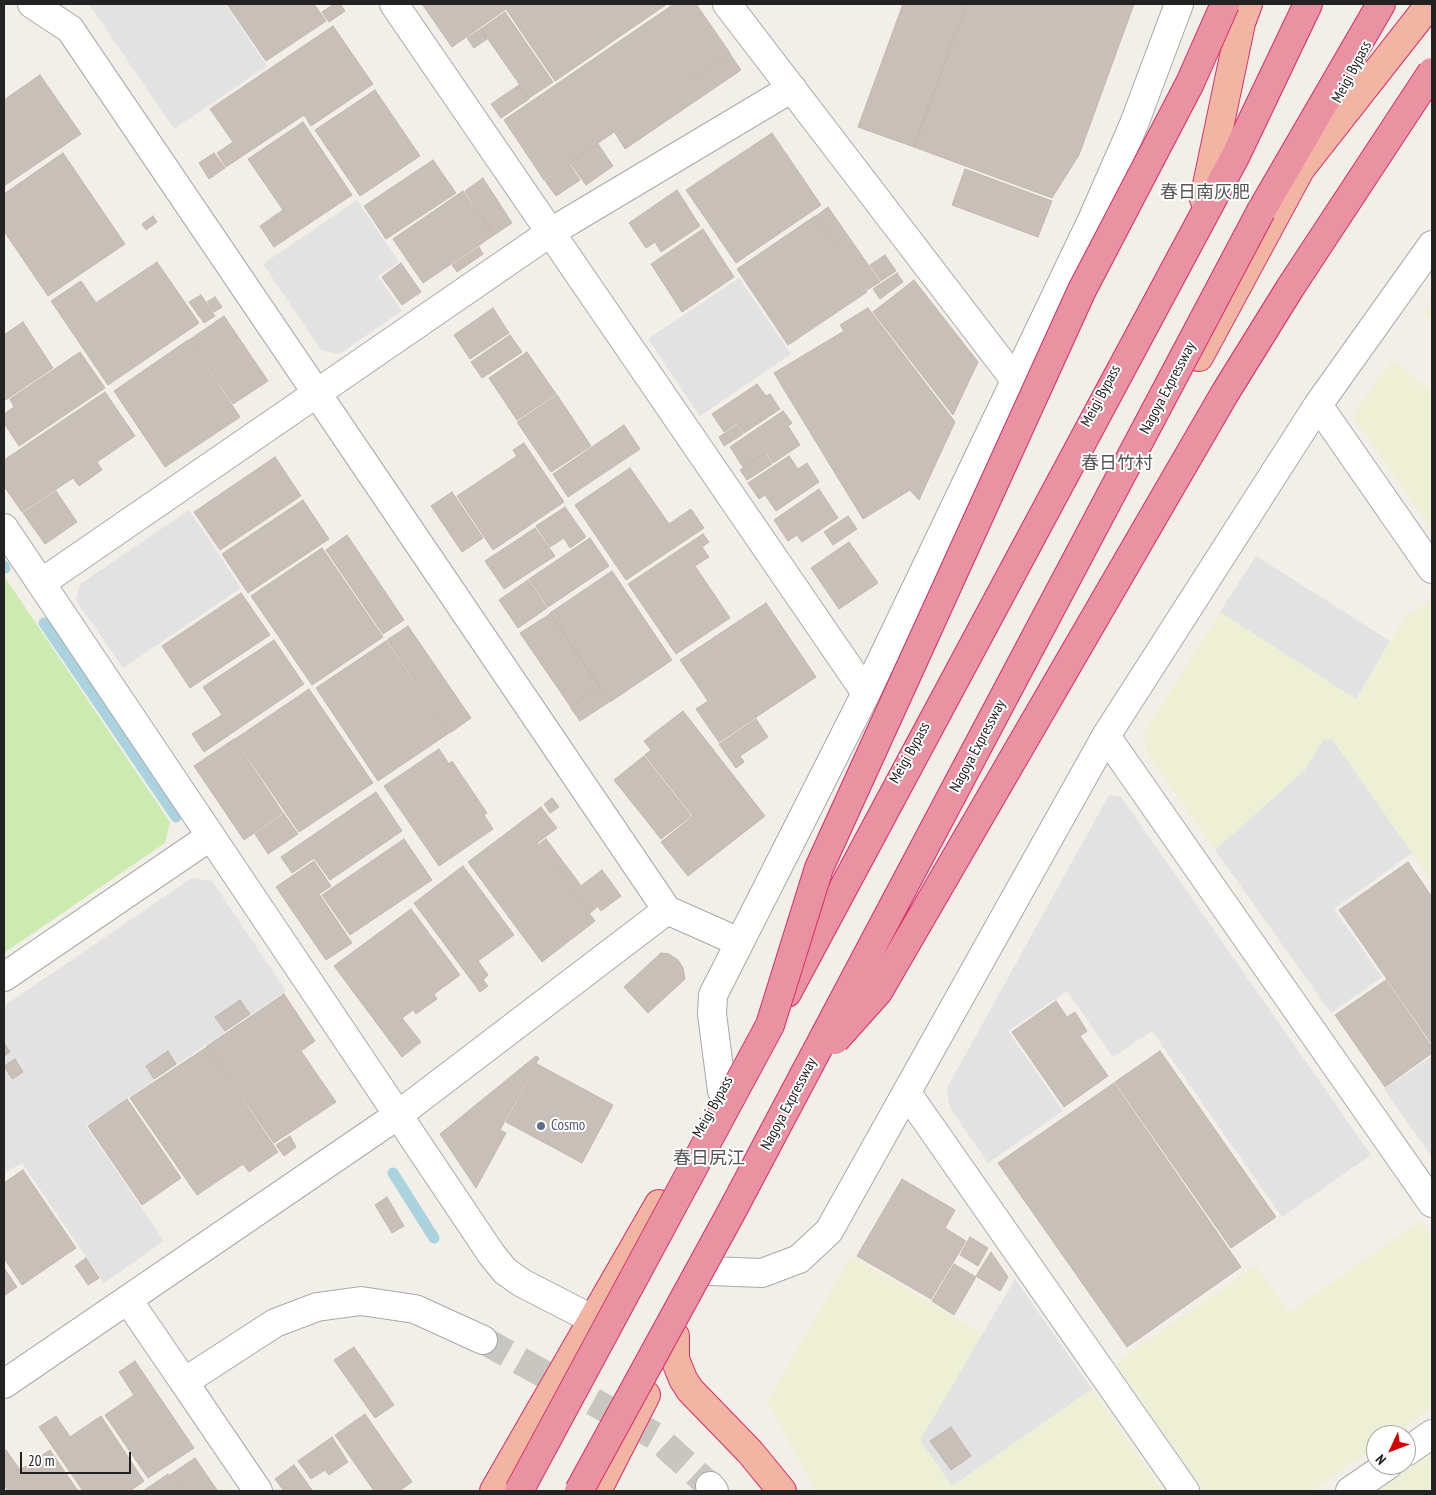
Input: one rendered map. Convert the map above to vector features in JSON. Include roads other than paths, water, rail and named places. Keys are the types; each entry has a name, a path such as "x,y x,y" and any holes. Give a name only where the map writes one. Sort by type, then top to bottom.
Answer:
{"highway":[{"path":"770,1025 819,868 1082,290 1190,83 1225,4"},
{"path":"1204,199 1241,23 1248,4"},
{"path":"519,1491 1234,157 1308,4"},
{"name":"Meigi Bypass","path":"494,1491 594,1320 960,664 1308,4"},
{"name":"Nagoya Expressway","path":"580,1491 808,1069 1261,211 1382,4"},
{"name":"Meigi Bypass","path":"597,1491 675,1336 854,995 1302,167 1388,4"},
{"path":"1302,167 1430,4"},
{"path":"808,1069 878,992 1225,394 1358,183 1432,72"},
{"path":"1358,183 1432,89"},
{"path":"675,1336 675,1359 682,1379 690,1390 750,1452 782,1491"}],"street":[{"path":"32,4 70,29 666,910 739,942"},
{"path":"394,4 866,693"},
{"path":"727,4 1015,380"},
{"path":"722,1091 711,1005 713,995 866,693 1092,220 1134,124 1179,4"},
{"path":"41,583 551,232 792,88"},
{"path":"710,1271 762,1273 799,1259 829,1231 1106,736 1318,405 1432,245"},
{"path":"1318,405 1432,569"},
{"path":"4,528 492,1255 505,1271 522,1283 594,1320"},
{"path":"1106,736 1432,1203"},
{"path":"4,977 211,836"},
{"path":"4,1384 398,1115 666,910"},
{"path":"906,1093 1185,1491"},
{"path":"128,1300 258,1491"},
{"path":"184,1382 275,1323 317,1307 361,1300 414,1308 483,1340"},
{"path":"1416,1445 1432,1434"},
{"path":"1350,1491 1373,1475"}],"waterway":[{"path":"44,623 176,817"},
{"path":"393,1173 434,1238"}],"tunnel":[{"path":"483,1340 655,1436 710,1486"}],"place":[{"name":"Cosmo","path":"541,1126"}],"district":[{"name":"春日南灰肥","path":"1205,193"},
{"name":"春日竹村","path":"1117,464"},
{"name":"春日尻江","path":"709,1159"}]}
